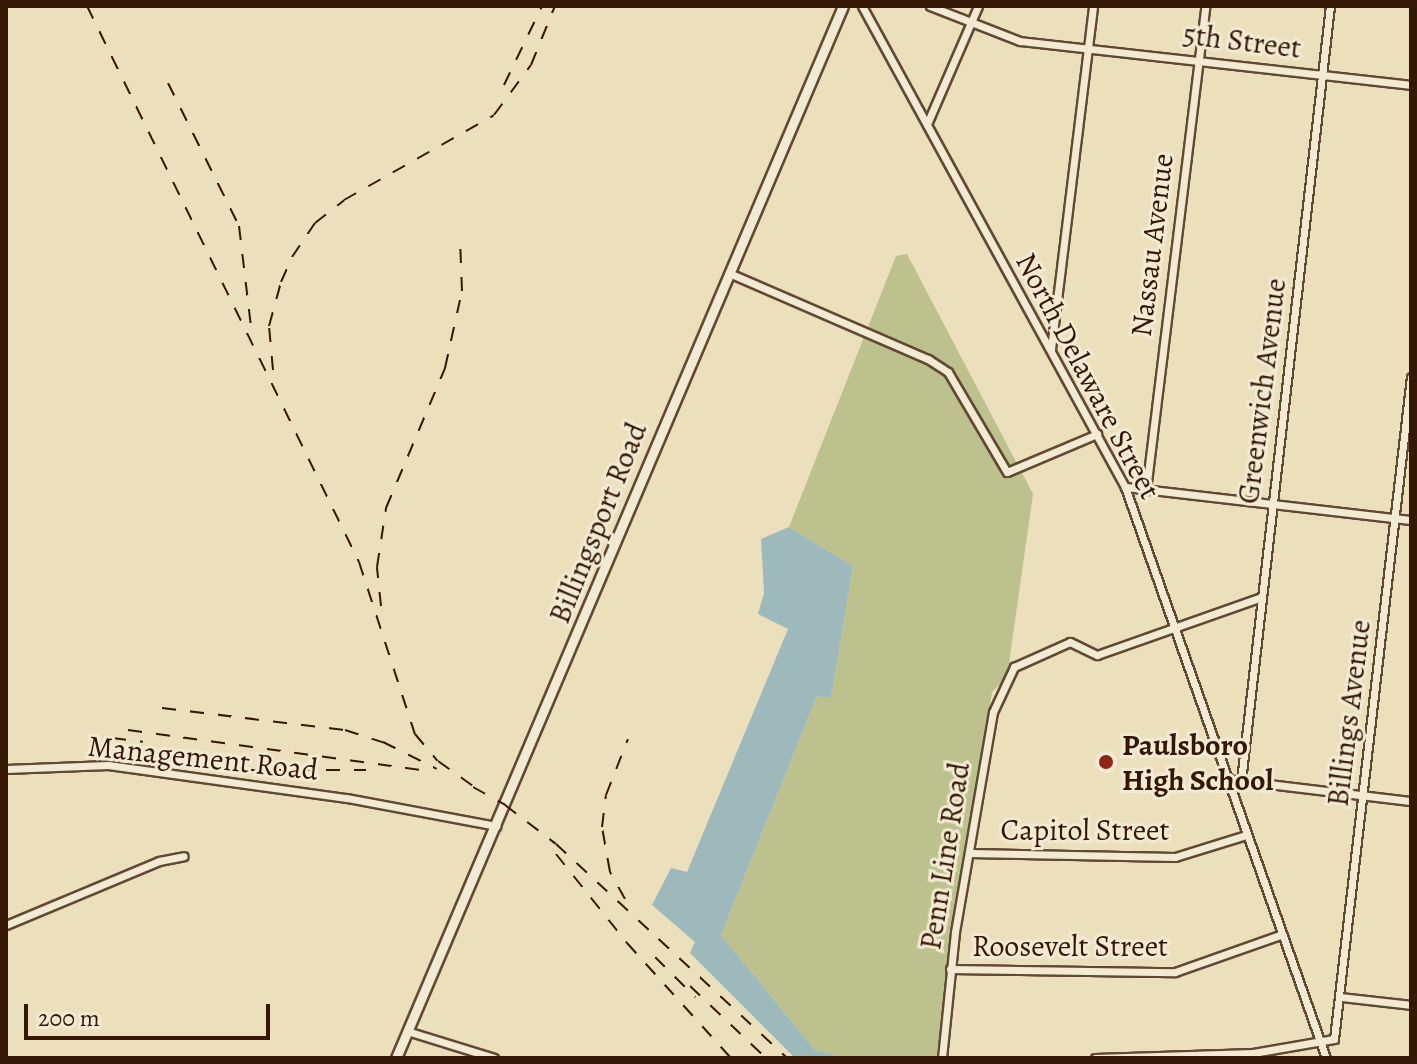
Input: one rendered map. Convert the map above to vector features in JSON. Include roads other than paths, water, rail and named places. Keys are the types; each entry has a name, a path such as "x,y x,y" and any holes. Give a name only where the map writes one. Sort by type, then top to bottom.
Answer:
{"street":[{"name":"Billingsport Road","path":"396,1058 843,6"},
{"name":"North Delaware Street","path":"862,6 1125,487 1280,935 1326,1058"},
{"name":"5th Street","path":"930,6 1020,41 1411,85"},
{"path":"927,124 978,6"},
{"path":"1051,350 1093,6"},
{"name":"Nassau Avenue","path":"1146,490 1205,6"},
{"name":"Greenwich Avenue","path":"1241,781 1330,6"},
{"path":"729,273 928,359 948,372 1003,468 1012,473 1097,434"},
{"name":"Billings Avenue","path":"1320,1042 1334,1039 1341,997 1411,377"},
{"path":"1125,487 1411,520"},
{"path":"1173,629 1262,597"},
{"name":"Penn Line Road","path":"942,1058 950,969 993,712 1014,667 1070,642 1097,655 1173,629"},
{"name":"Management Road","path":"6,769 108,765 347,798 496,826"},
{"path":"1226,779 1411,801"},
{"name":"Capitol Street","path":"969,853 1175,857 1246,835"},
{"path":"6,925 159,861 184,856"},
{"name":"Roosevelt Street","path":"950,969 1175,972 1280,935"},
{"path":"1341,997 1411,1005"},
{"path":"407,1031 494,1058"},
{"path":"1095,1058 1253,1053 1320,1042"}],"water":[{"path":"789,527 853,566 831,698 817,696 721,935 815,1050 848,1058 795,1058 690,953 695,942 652,905 671,868 687,872 788,629 758,614 764,593 761,539"}],"railway":[{"path":"87,6 359,562 415,734 438,761 480,791"},
{"path":"504,85 542,6"},
{"path":"273,370 269,326 281,282 292,257 315,223 344,200 494,115 531,65 555,6"},
{"path":"168,83 239,226 251,327"},
{"path":"381,606 377,567 386,508 445,368 462,291 460,240"},
{"path":"162,708 345,730 383,742 437,769"},
{"path":"128,730 426,771"},
{"path":"112,738 143,742"},
{"path":"625,899 610,872 602,827 606,795 628,739"},
{"path":"109,752 242,770 366,770"},
{"path":"473,787 505,805 556,844 787,1058"},
{"path":"556,854 627,943 731,1058"},
{"path":"655,957 695,997"},
{"path":"690,986 766,1058"},
{"path":"1275,1058 1411,1057"}],"place":[{"name":"Paulsboro High School","path":"1106,762"}]}
